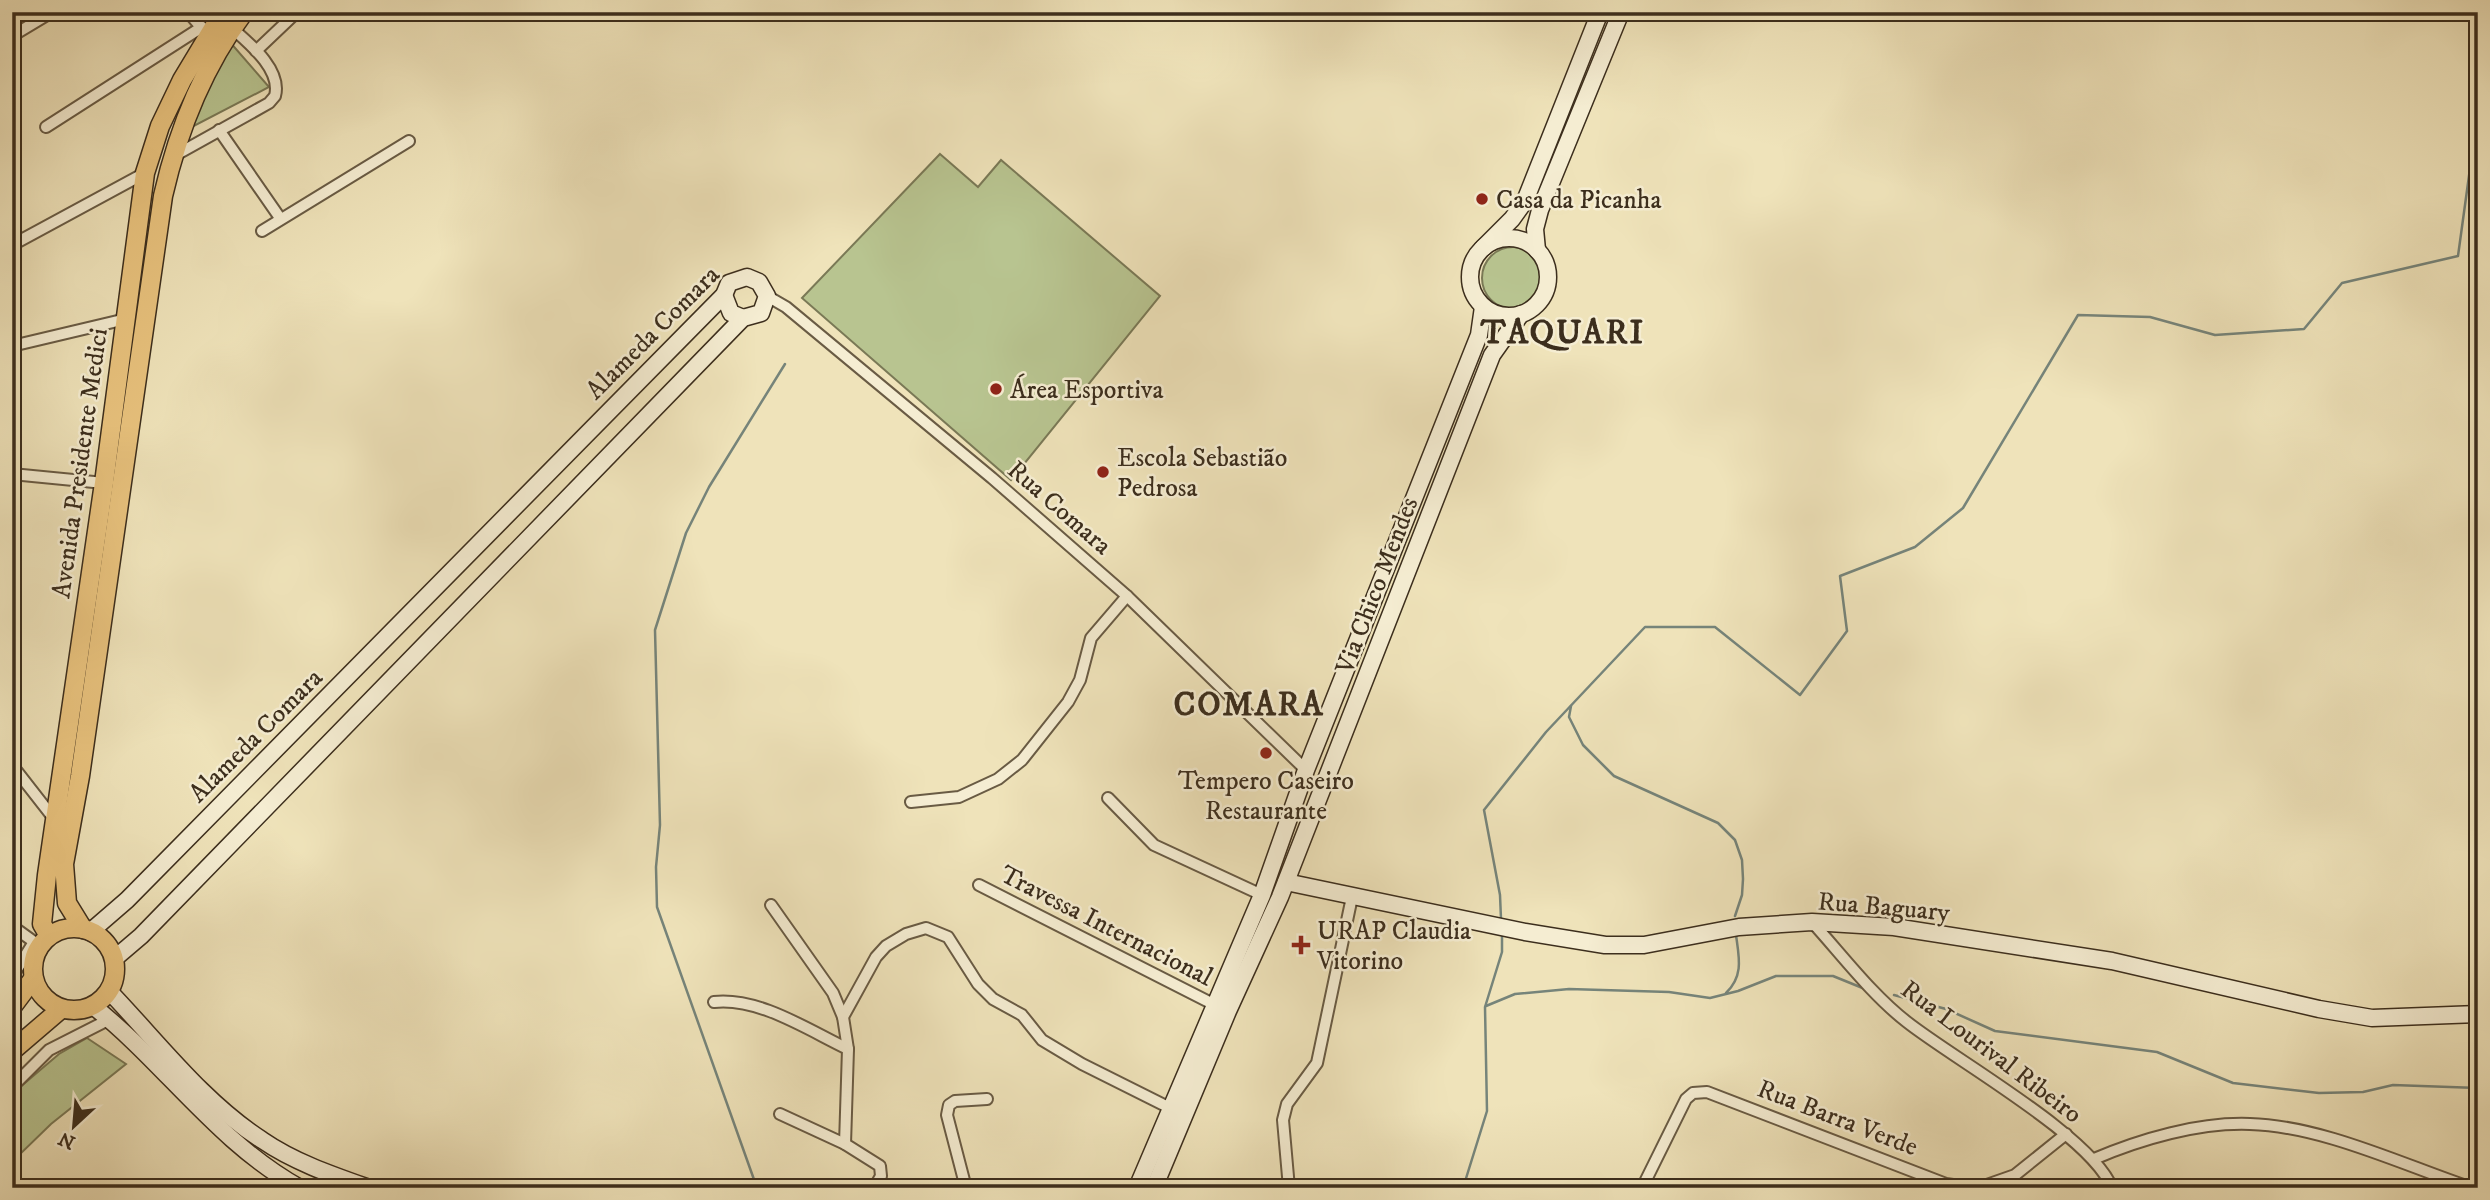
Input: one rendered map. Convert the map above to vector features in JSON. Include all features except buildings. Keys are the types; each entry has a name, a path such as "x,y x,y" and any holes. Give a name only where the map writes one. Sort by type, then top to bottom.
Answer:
{"main road":[{"name":"Avenida Presidente Medici","path":"41,941 42,911 104,483 145,173 160,126 204,31 223,12"},
{"name":"Avenida Presidente Medici","path":"87,930 67,903 64,864 80,776 163,196 172,157 200,84 244,12"},
{"path":"62,930 87,930 101,939 114,959 113,982 109,991 93,1006 82,1010 61,1009 48,1002 33,979 32,965 41,941 62,930"},
{"path":"12,1007 33,979"},
{"path":"12,1051 61,1009"}],"street":[{"path":"12,37 52,12"},
{"path":"47,127 204,31 188,12"},
{"path":"256,51 297,12"},
{"path":"1483,248 1507,238 1520,240 1537,250 1546,264 1548,279 1544,294 1535,307 1521,314 1507,316 1483,307 1476,299 1470,279 1475,257 1483,248 1512,219 1525,201 1600,12"},
{"path":"1537,250 1535,229 1540,210 1621,12"},
{"path":"172,157 269,103 275,96 275,77 256,51 232,28"},
{"path":"219,130 280,218"},
{"path":"262,231 409,141"},
{"path":"12,245 145,173"},
{"name":"Alameda Comara","path":"87,930 127,900 724,295 734,279 747,277 759,282 767,296 761,313 743,318 141,936 114,959"},
{"path":"724,295 731,313 743,318"},
{"name":"Rua Comara","path":"767,296 786,307 992,478 1127,596 1306,770"},
{"name":"Via Chico Mendes","path":"1137,1188 1262,895 1306,770 1479,335 1483,307"},
{"name":"Via Chico Mendes","path":"1154,1188 1286,882 1492,355 1521,314"},
{"path":"12,346 126,319"},
{"path":"12,474 104,483"},
{"path":"911,802 959,797 989,783 1022,760 1068,702 1080,680 1091,638 1127,596"},
{"path":"12,765 55,820"},
{"path":"1108,798 1154,845 1262,895"},
{"name":"Rua Baguary","path":"1286,882 1525,932 1605,945 1644,945 1739,927 1812,922 1894,927 2112,961 2319,1009 2372,1018 2478,1014"},
{"name":"Travessa Internacional","path":"979,885 1215,1005"},
{"path":"1289,1188 1283,1120 1287,1104 1317,1063 1352,897"},
{"path":"771,905 833,993 843,1017 848,1049 845,1144"},
{"name":"Rua Lourival Ribeiro","path":"1812,922 1905,1021 2066,1134 2094,1159 2112,1188"},
{"path":"12,926 41,941 12,977"},
{"path":"843,1017 862,977 886,946 906,934 926,928 938,931 948,937 978,984 1001,1005 1022,1015 1042,1040 1082,1064 1170,1108"},
{"path":"109,991 207,1093 261,1140 300,1161 369,1188"},
{"path":"714,1002 732,1001 769,1012 848,1049"},
{"path":"93,1006 110,1019 222,1132 264,1165 300,1188"},
{"path":"12,1087 49,1051 110,1019"},
{"name":"Rua Barra Verde","path":"1642,1188 1686,1099 1693,1093 1707,1092 1726,1097 1811,1133 1946,1184 1976,1188 2015,1175 2066,1134"},
{"path":"966,1188 949,1124 949,1105 955,1101 987,1099"},
{"path":"780,1114 845,1144 880,1166 880,1176 874,1188"},
{"path":"2094,1159 2202,1127 2251,1124 2274,1126 2353,1146 2472,1188"}],"green space":[{"path":"229,41 269,87 188,129"},
{"name":"Área Esportiva","path":"940,154 978,187 1001,160 1160,296 1011,480 802,298"},
{"path":"1507,247 1519,247 1535,256 1542,266 1542,290 1535,300 1519,309 1507,309 1496,304 1487,295 1482,284 1482,272 1487,261 1496,252"},
{"path":"87,1038 126,1064 51,1124 12,1162 12,1094 59,1054"}],"waterway":[{"path":"1501,919 1500,895 1484,810 1546,732 1645,627 1715,627 1800,695 1847,631 1840,576 1915,547 1963,508 2078,315 2150,317 2215,335 2304,329 2342,283 2458,256 2472,154 2478,152"},
{"path":"757,1188 657,907 656,867 660,825 655,630 686,533 709,487 785,364"},
{"path":"1571,706 1569,717 1583,745 1614,776 1718,823 1735,840 1742,860 1743,879 1742,895 1735,916"},
{"path":"1463,1188 1487,1111 1485,1007 1502,952 1502,933"},
{"path":"1726,993 1738,973 1736,935"},
{"path":"1486,1006 1515,994 1569,989 1669,992 1710,998 1738,991 1776,976 1833,976 1865,989"},
{"path":"1894,995 1946,1009 1995,1031 2157,1052 2233,1083 2319,1093 2363,1092 2393,1085 2478,1088"}],"place":[{"name":"Casa da Picanha","path":"1482,199"},
{"name":"Área Esportiva","path":"996,389"},
{"name":"Escola Sebastião Pedrosa","path":"1103,472"},
{"name":"Tempero Caseiro Restaurante","path":"1266,753"},
{"name":"URAP Claudia Vitorino","path":"1301,945"}],"district":[{"name":"TAQUARI","path":"1563,331"},
{"name":"COMARA","path":"1249,703"}]}
